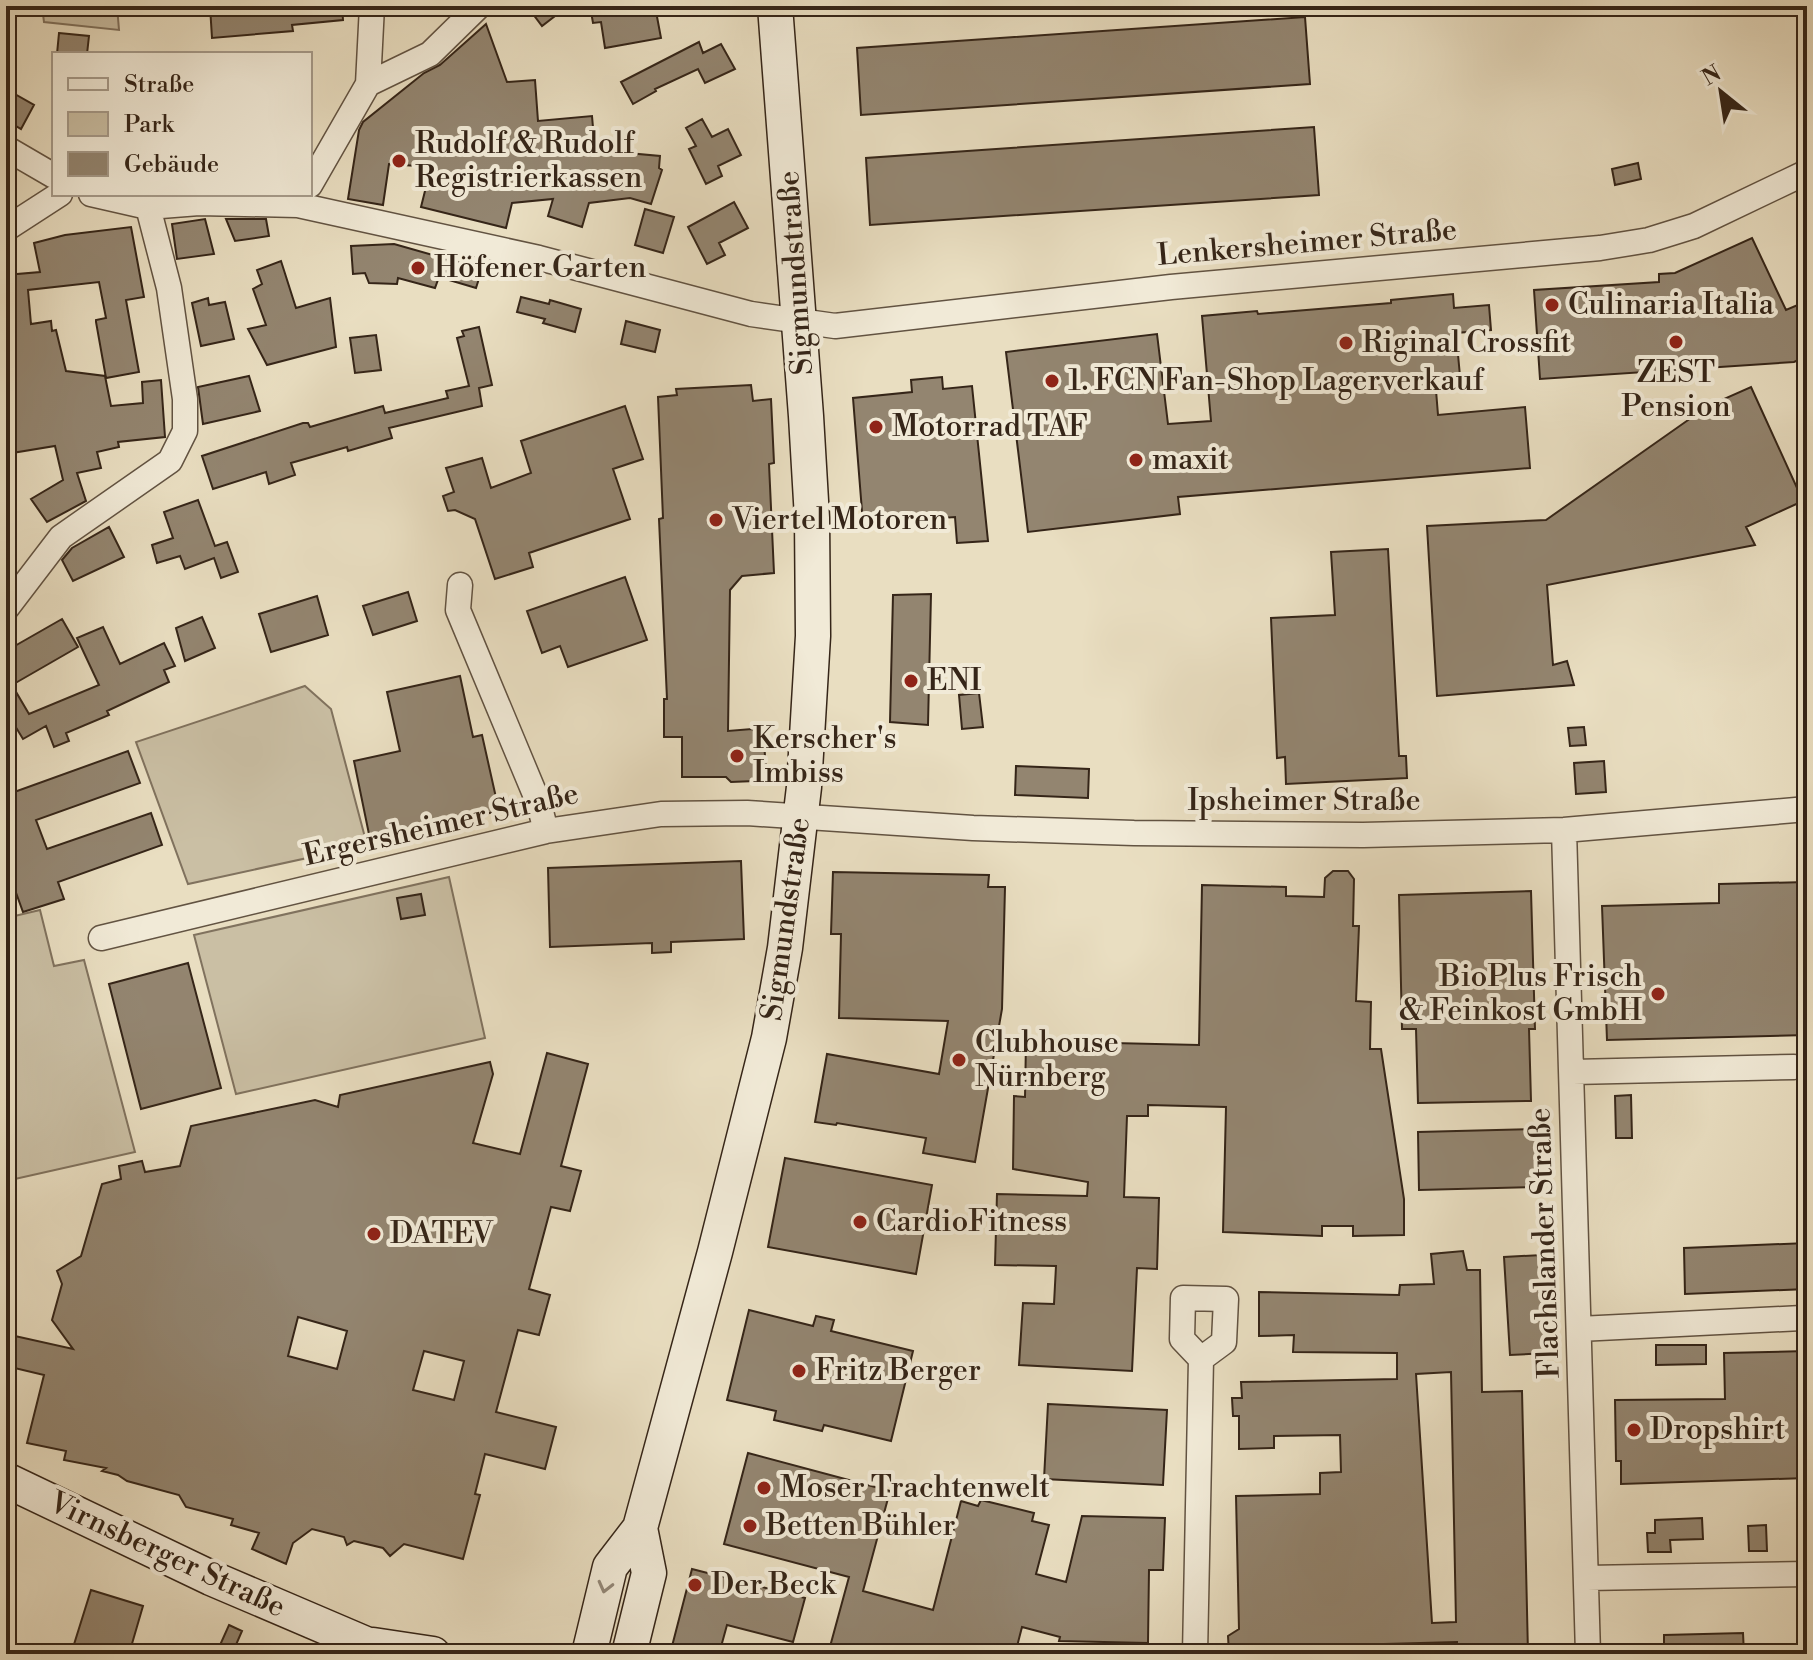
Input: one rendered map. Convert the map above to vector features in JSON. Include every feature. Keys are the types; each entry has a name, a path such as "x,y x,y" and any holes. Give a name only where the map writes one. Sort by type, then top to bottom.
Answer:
{"main road":[{"name":"Sigmundstraße","path":"589,1654 610,1567 640,1528 715,1252 769,1038 785,948 802,817 809,725 813,573 810,465 775,6"},
{"name":"Virnsberger Straße","path":"6,1480 239,1590 381,1650 433,1654"},
{"name":"Sigmundstraße","path":"629,1654 649,1573 640,1528"}],"street":[{"path":"312,181 368,84 372,6"},
{"path":"368,84 430,54 479,6"},
{"path":"6,148 52,175"},
{"name":"Lenkersheimer Straße","path":"308,196 751,314 799,323 855,326 1171,287 1600,248 1649,240 1694,226 1807,172"},
{"path":"6,229 57,196"},
{"name":"Lenkersheimer Straße","path":"100,196 148,207 291,196"},
{"path":"6,609 61,537 170,461 185,431 185,399 169,288 148,207"},
{"path":"460,585 458,610 539,804 546,831"},
{"name":"Ipsheimer Straße","path":"802,817 973,828 1363,835 1564,830 1807,809"},
{"name":"Ergersheimer Straße","path":"101,938 546,831 661,814 747,813 802,817"},
{"name":"Flachslander Straße","path":"1564,830 1588,1654"},
{"path":"1573,1072 1794,1067"},
{"path":"1579,1329 1802,1318"},
{"path":"1195,1654 1201,1359"},
{"path":"1587,1578 1807,1574"}],"green space":[{"path":"42,6 117,6 119,30 44,22"},
{"path":"305,686 331,709 367,845 188,884 136,742"},
{"path":"449,877 485,1038 236,1094 194,935"},
{"path":"40,910 54,966 84,960 135,1152 6,1181 6,918"}],"building":[{"path":"210,6 342,6 343,20 292,25 293,31 212,38"},
{"path":"527,6 568,6 542,26"},
{"path":"590,6 655,6 661,38 605,48 601,22 593,23"},
{"path":"1305,17 1310,84 861,115 857,48"},
{"path":"486,24 507,82 535,80 538,121 592,116 595,150 660,156 659,168 662,170 651,204 630,198 589,203 582,227 548,216 553,199 512,203 506,228 421,207 431,167 389,164 383,205 348,199 363,122 424,73 440,65"},
{"path":"59,33 89,36 87,52 57,52"},
{"path":"699,42 703,53 721,44 735,69 705,83 698,69 655,89 633,104 621,82"},
{"path":"6,89 34,105 21,129 6,120"},
{"path":"702,119 712,137 728,129 741,155 718,166 722,176 706,184 689,149 696,146 686,128"},
{"path":"1314,127 1319,195 870,225 866,158"},
{"path":"1638,163 1641,179 1615,185 1612,169"},
{"path":"734,202 748,228 719,243 725,255 707,264 688,227"},
{"path":"645,209 674,217 663,253 635,245"},
{"path":"205,219 214,254 177,259 172,224"},
{"path":"226,219 266,219 269,236 235,241"},
{"path":"131,227 144,297 126,300 139,372 106,378 96,322 106,318 99,282 28,290 31,324 51,321 66,371 105,376 111,406 143,403 142,382 161,380 165,437 118,442 119,447 97,452 101,468 77,473 86,501 47,522 31,499 63,480 55,446 6,454 6,275 40,272 34,243 65,235"},
{"path":"1752,238 1786,310 1800,304 1807,318 1807,356 1794,362 1540,379 1534,290 1659,282 1659,274 1675,273"},
{"path":"394,244 482,269 476,288 439,277 435,288 398,278 397,284 369,283 365,273 353,274 351,246"},
{"path":"281,261 296,308 330,298 336,347 267,365 248,329 266,325 253,289 262,284 257,270"},
{"path":"1453,294 1454,308 1489,305 1491,330 1456,333 1460,376 1435,378 1438,415 1525,407 1530,468 1178,497 1180,514 1028,532 1006,352 1157,334 1168,424 1211,421 1202,316 1391,303 1391,300"},
{"path":"521,297 549,304 550,300 581,309 575,332 543,323 545,319 517,312"},
{"path":"208,298 209,305 225,302 234,339 201,346 192,303"},
{"path":"626,321 660,330 655,352 621,344"},
{"path":"479,327 492,385 479,388 482,406 389,428 392,438 291,463 295,475 269,484 266,472 213,489 202,456 303,423 308,423 310,427 383,406 385,413 448,398 446,391 469,386 457,338 464,336 462,331"},
{"path":"376,335 381,370 355,373 350,338"},
{"path":"249,376 260,411 203,424 198,387"},
{"path":"942,377 943,389 972,386 988,541 957,543 955,517 863,524 853,398 912,392 911,380"},
{"name":"Viertel Motoren","path":"751,385 753,401 771,399 774,463 769,464 774,573 742,576 730,590 728,731 752,729 764,741 766,771 755,781 731,782 726,777 682,777 682,737 664,737 664,699 667,699 659,519 663,518 658,397 677,395 676,389"},
{"path":"1751,387 1803,501 1746,527 1755,545 1547,585 1553,665 1567,661 1574,685 1437,696 1427,526 1546,520 1708,406"},
{"path":"625,406 643,459 613,469 630,519 529,553 533,567 495,579 475,519 455,510 448,511 443,496 454,492 446,468 482,458 491,488 531,473 521,441"},
{"path":"198,500 215,546 227,542 238,572 221,578 214,558 185,569 180,556 157,563 152,545 173,538 164,512"},
{"path":"109,527 124,557 73,581 62,560 72,548"},
{"path":"1388,549 1399,756 1406,756 1407,778 1286,784 1285,757 1277,758 1271,618 1335,615 1331,552"},
{"path":"625,577 647,640 568,667 560,646 542,653 527,611"},
{"path":"408,592 417,621 373,635 363,606"},
{"path":"931,594 928,725 890,722 893,595"},
{"path":"317,596 328,635 271,652 259,614"},
{"path":"202,617 215,648 185,661 176,628"},
{"path":"62,619 78,647 12,685 29,714 99,685 77,638 103,627 120,664 164,643 175,666 164,670 169,682 107,711 109,715 66,733 69,741 54,747 46,726 23,739 6,711 6,651"},
{"path":"460,676 473,737 482,735 499,811 370,839 354,761 400,751 387,692"},
{"path":"979,693 983,727 962,729 959,695"},
{"path":"1584,727 1586,745 1570,746 1568,728"},
{"path":"128,751 140,783 36,820 47,849 151,813 162,845 58,882 64,899 23,912 6,865 6,795"},
{"path":"1604,761 1606,792 1576,794 1574,763"},
{"path":"1016,766 1089,769 1088,798 1015,795"},
{"path":"741,861 744,939 671,942 671,952 652,953 652,943 550,947 548,868"},
{"path":"1333,871 1348,871 1354,879 1353,926 1359,926 1356,1001 1371,1002 1370,1049 1381,1049 1404,1199 1404,1235 1353,1236 1353,1226 1322,1226 1322,1236 1223,1232 1226,1107 1148,1105 1148,1116 1127,1116 1124,1197 1159,1198 1157,1269 1137,1268 1132,1371 1019,1365 1023,1303 1054,1304 1056,1266 995,1265 997,1194 1087,1196 1088,1182 1013,1169 1014,1096 1025,1097 1026,1041 1199,1045 1202,885 1286,887 1286,896 1324,897 1325,878"},
{"path":"833,872 989,875 988,887 1005,887 1002,1009 975,1162 923,1153 926,1138 815,1122 827,1054 939,1074 948,1021 839,1018 841,934 831,934"},
{"path":"1807,882 1807,1035 1607,1040 1602,906 1719,903 1719,884"},
{"path":"1531,891 1535,1029 1529,1029 1531,1101 1418,1103 1416,1029 1402,1029 1399,895"},
{"path":"421,894 425,915 401,919 397,898"},
{"path":"188,963 221,1088 141,1109 109,984"},
{"path":"547,1053 588,1064 561,1166 581,1171 570,1211 551,1207 529,1289 550,1295 539,1335 518,1330 496,1412 556,1427 545,1469 485,1454 475,1494 480,1495 463,1559 404,1544 390,1556 383,1548 354,1541 347,1545 344,1537 312,1529 293,1543 286,1564 252,1549 259,1533 231,1525 233,1519 186,1507 179,1495 102,1471 106,1468 64,1460 66,1451 27,1443 44,1375 6,1366 6,1334 73,1349 52,1320 62,1284 57,1271 81,1256 102,1184 121,1179 119,1166 142,1161 145,1172 180,1166 191,1126 315,1100 338,1107 340,1095 490,1062 493,1074 473,1143 520,1154","holes":["298,1317 347,1331 337,1369 288,1356","424,1351 464,1361 454,1400 413,1390"]},
{"path":"1631,1095 1632,1138 1616,1138 1615,1096"},
{"path":"1537,1129 1538,1187 1419,1190 1418,1132"},
{"path":"785,1158 932,1185 916,1274 768,1247"},
{"path":"1807,1243 1807,1289 1685,1294 1684,1248"},
{"path":"1463,1251 1467,1270 1480,1270 1482,1392 1522,1391 1528,1654 1457,1654 1457,1642 1310,1646 1310,1654 1229,1654 1228,1636 1239,1629 1236,1496 1320,1494 1320,1473 1341,1472 1340,1435 1274,1436 1274,1448 1239,1449 1239,1416 1233,1416 1232,1398 1242,1398 1241,1382 1397,1379 1397,1353 1293,1352 1294,1335 1259,1336 1259,1292 1399,1295 1400,1285 1434,1284 1431,1254","holes":["1451,1372 1456,1622 1432,1623 1416,1374"]},
{"path":"1542,1255 1548,1353 1510,1355 1504,1257"},
{"path":"749,1310 813,1326 816,1316 834,1320 831,1331 913,1351 891,1441 824,1425 822,1431 774,1420 776,1411 727,1400"},
{"path":"1656,1345 1706,1345 1706,1364 1656,1365"},
{"path":"1807,1351 1807,1401 1797,1401 1798,1456 1807,1456 1807,1478 1621,1484 1621,1461 1616,1461 1615,1400 1725,1399 1724,1353"},
{"path":"1048,1404 1167,1410 1163,1485 1044,1479"},
{"path":"748,1453 890,1491 863,1591 933,1610 961,1501 978,1506 981,1500 1034,1513 1032,1521 1049,1525 1036,1574 1066,1582 1082,1516 1165,1518 1163,1570 1149,1570 1148,1643 1059,1641 1060,1637 1022,1627 1015,1654 828,1654 849,1577 724,1544"},
{"path":"1702,1518 1703,1539 1670,1540 1671,1552 1648,1552 1647,1533 1655,1533 1655,1520"},
{"path":"1766,1525 1767,1551 1749,1551 1748,1526"},
{"path":"692,1569 805,1598 793,1642 727,1625 719,1654 670,1654"},
{"path":"91,1590 143,1606 129,1654 71,1654"},
{"path":"229,1625 242,1631 232,1654 216,1654"},
{"path":"1743,1633 1744,1654 1664,1654 1664,1635"}],"place":[{"name":"Rudolf & Rudolf Registrierkassen","path":"399,161"},
{"name":"Höfener Garten","path":"418,268"},
{"name":"Culinaria Italia","path":"1552,305"},
{"name":"ZEST Pension","path":"1676,342"},
{"name":"Riginal Crossfit","path":"1346,343"},
{"name":"1. FCN Fan-Shop Lagerverkauf","path":"1052,381"},
{"name":"Motorrad TAF","path":"876,427"},
{"name":"maxit","path":"1136,460"},
{"name":"Viertel Motoren","path":"716,520"},
{"name":"ENI","path":"911,681"},
{"name":"Kerscher's Imbiss","path":"737,756"},
{"name":"BioPlus Frisch & Feinkost GmbH","path":"1658,994"},
{"name":"Clubhouse Nürnberg","path":"959,1060"},
{"name":"CardioFitness","path":"860,1222"},
{"name":"DATEV","path":"374,1234"},
{"name":"Fritz Berger","path":"799,1371"},
{"name":"Dropshirt","path":"1634,1430"},
{"name":"Moser Trachtenwelt","path":"764,1488"},
{"name":"Betten Bühler","path":"750,1526"},
{"name":"Der Beck","path":"695,1585"}]}
